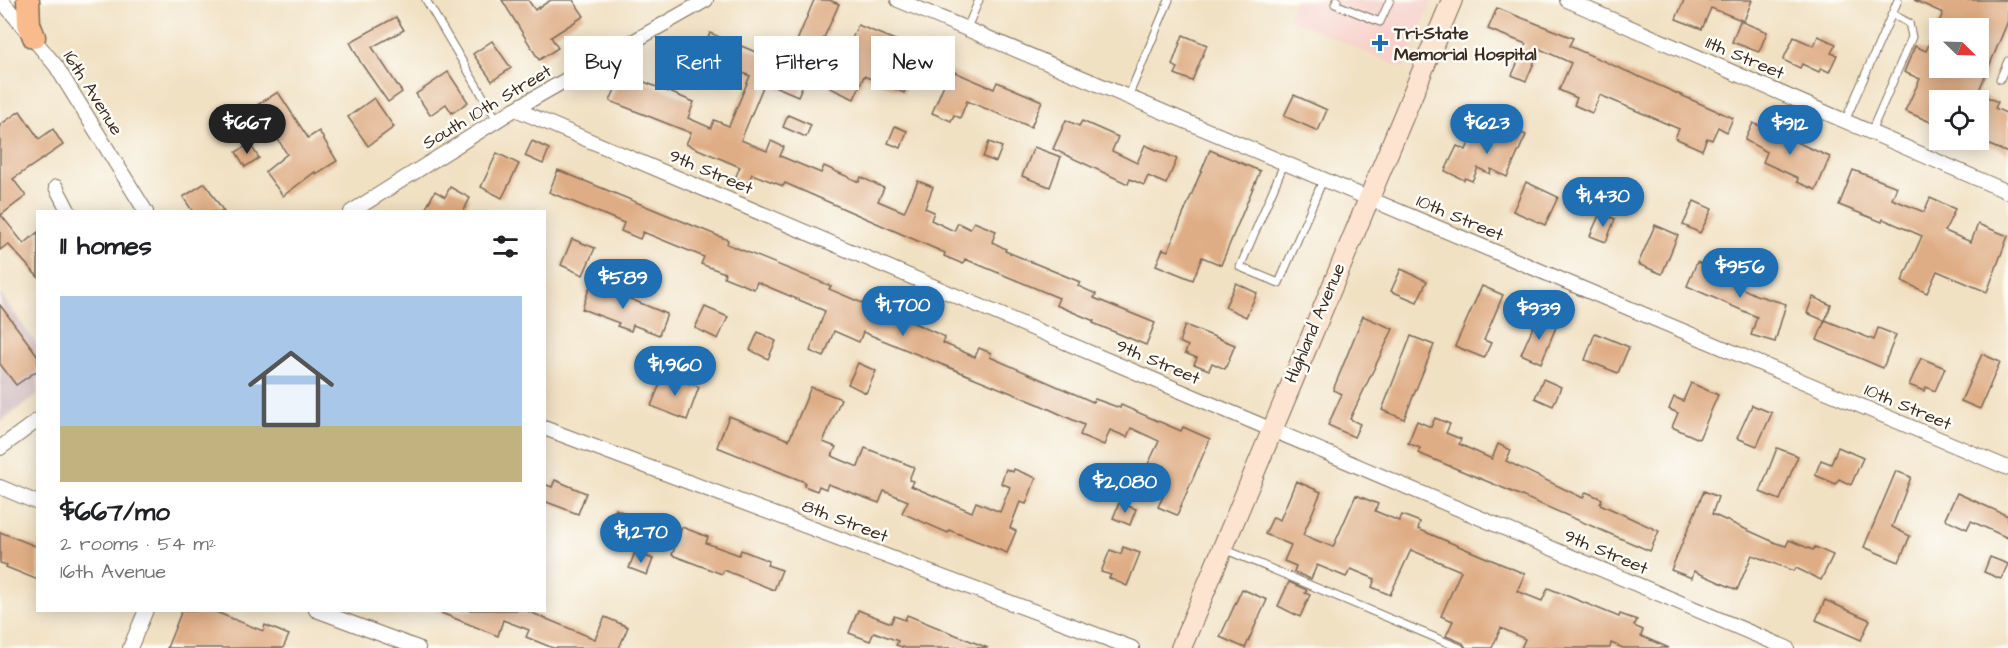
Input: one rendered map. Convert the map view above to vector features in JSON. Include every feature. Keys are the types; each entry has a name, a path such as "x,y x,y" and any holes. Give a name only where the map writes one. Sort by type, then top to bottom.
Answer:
{"main road":[{"path":"28,0 34,38"},
{"name":"Highland Avenue","path":"1181,648 1452,0"}],"street":[{"name":"16th Avenue","path":"1,0 56,66 145,210"},
{"name":"South 10th Street","path":"354,210 515,109 706,0"},
{"name":"10th Street","path":"898,0 2008,468"},
{"name":"11th Street","path":"1567,0 2008,192"},
{"name":"9th Street","path":"515,109 1787,648"},
{"path":"56,188 68,210"},
{"path":"0,448 36,421"},
{"name":"8th Street","path":"546,429 1132,648"},
{"path":"0,487 36,501"},
{"path":"130,648 145,612"},
{"path":"321,612 418,648"}],"lane":[{"path":"426,0 497,120"},
{"path":"967,28 979,0"},
{"path":"1128,98 1169,0"},
{"path":"1337,0 1335,4 1380,22 1390,0"},
{"path":"1845,121 1898,0"},
{"path":"1871,132 1911,37 1909,23 1892,14"},
{"path":"2000,79 2008,61"},
{"path":"1284,164 1240,267 1279,283 1323,180"},
{"path":"1222,548 1460,648"}],"shaded area":[{"name":"Tri-State Memorial Hospital","path":"1296,0 1433,0 1404,69 1288,18"},
{"path":"0,293 36,344 36,396 0,422"}],"building":[{"path":"502,0 528,0 535,10 551,0 573,0 584,16 551,37 558,48 539,60"},
{"path":"814,0 829,0 839,4 825,36 799,36"},
{"path":"1684,0 1752,0 1744,21 1711,8 1702,29 1676,19"},
{"path":"1914,0 2008,0 2008,21 1989,66 1989,18 1941,18 1943,13"},
{"path":"1497,8 1573,38 1569,46 1733,118 1727,132 1718,127 1712,140 1707,138 1702,150 1675,138 1679,129 1600,95 1592,113 1574,105 1577,98 1559,90 1571,63 1540,49 1526,81 1512,75 1526,44 1488,29"},
{"path":"396,17 404,30 372,47 402,92 388,102 361,63 350,42"},
{"path":"1740,21 1767,32 1759,52 1732,42"},
{"path":"858,25 885,36 871,36 871,79 864,76 859,88 859,36 853,36"},
{"path":"1183,35 1207,45 1192,81 1175,74 1178,68 1172,65"},
{"path":"1818,36 1836,44 1831,53 1837,55 1829,72 1821,68 1819,72 1802,64 1800,68 1783,60 1794,37 1814,46"},
{"path":"492,41 511,68 492,81 473,54"},
{"path":"1929,44 1929,78 1984,78 1979,90 1929,90 1929,121 1905,111 1920,79 1904,72 1915,46 1926,51"},
{"path":"742,46 754,51 754,90 762,90 741,140 767,151 771,141 784,147 780,156 821,173 824,166 859,182 861,177 884,188 878,201 904,212 918,181 933,187 925,208 934,212 931,220 954,231 958,223 970,229 974,222 996,231 992,242 1006,249 1005,251 1080,282 1078,286 1096,294 1094,298 1155,323 1146,345 1056,305 1059,298 965,259 963,264 944,256 945,253 785,183 783,186 752,174 748,183 735,178 740,167 686,144 691,133 610,101 615,90 643,90 643,81 655,86 655,90 664,90 694,102 688,118 711,128 714,120 729,126 750,76 742,73"},
{"path":"448,72 468,102 452,113 446,104 430,115 416,94"},
{"path":"955,72 994,89 997,82 1042,101 1031,127 967,101 960,118 954,115 951,121 932,113 942,90 955,90"},
{"path":"784,90 801,90 798,96"},
{"path":"834,90 858,90 854,99"},
{"path":"278,92 308,138 319,131 337,161 316,174 315,172 283,196 265,172 287,154 257,105"},
{"path":"1294,95 1327,110 1318,131 1284,116"},
{"path":"374,98 394,127 368,146 348,117"},
{"path":"1989,98 1998,102 1995,108 2008,114 2008,153 1989,145"},
{"path":"20,111 39,139 53,129 63,145 13,179 26,196 1,215 24,244 36,234 36,275 8,244 0,250 0,125"},
{"path":"788,115 811,125 806,137 783,127"},
{"path":"1066,120 1079,126 1082,121 1118,137 1112,151 1137,163 1145,145 1177,159 1166,184 1148,176 1144,185 1130,179 1128,184 1053,149"},
{"path":"1753,123 1830,157 1816,190 1797,182 1798,178 1763,162 1767,152 1745,140"},
{"path":"1506,125 1526,135 1507,177 1491,169 1490,174 1478,168 1472,181 1465,178 1464,180 1445,171 1457,146 1466,150 1473,133 1497,144"},
{"path":"895,126 907,131 901,148 888,143"},
{"path":"532,141 549,149 543,164 525,156"},
{"path":"989,142 1002,147 996,162 983,157"},
{"path":"250,144 259,158 245,167 236,152"},
{"path":"1034,147 1061,157 1050,187 1022,176"},
{"path":"1210,150 1260,171 1221,265 1202,257 1193,280 1156,265 1163,249 1168,251"},
{"path":"497,153 519,164 502,198 481,187"},
{"path":"558,170 728,240 727,244 831,286 829,289 874,308 872,310 900,323 903,318 945,337 943,343 975,357 979,348 991,353 990,357 1093,402 1095,399 1120,408 1121,405 1181,431 1183,427 1210,439 1177,515 1158,507 1164,494 1159,491 1160,487 1141,479 1159,441 1131,428 1127,437 1110,430 1104,445 1080,435 1084,425 863,332 859,342 834,331 824,357 810,351 825,311 757,282 754,289 724,277 725,273 701,264 704,257 643,232 640,239 621,231 624,223 549,192"},
{"path":"1853,170 1897,187 1892,199 1924,212 1930,198 1955,209 1945,231 1971,242 1978,224 2008,236 1987,292 1937,271 1927,293 1902,281 1922,236 1883,219 1882,222 1839,205"},
{"path":"1526,182 1558,197 1545,225 1513,211"},
{"path":"205,183 223,210 192,210 183,197"},
{"path":"450,187 470,198 464,210 425,210 435,191 445,197"},
{"path":"1694,201 1712,209 1700,233 1683,225"},
{"path":"1600,213 1615,219 1606,242 1590,236"},
{"path":"1655,225 1678,235 1662,274 1638,264"},
{"path":"572,239 595,248 583,275 561,265"},
{"path":"1697,262 1728,276 1730,269 1744,275 1739,287 1786,304 1775,342 1751,335 1757,317 1687,286"},
{"path":"1401,269 1427,281 1417,302 1391,291"},
{"path":"591,283 667,314 659,335 633,325 631,331 617,326 619,323 582,309"},
{"path":"1236,283 1257,293 1246,317 1225,307"},
{"path":"1482,286 1503,295 1484,340 1491,343 1484,358 1455,346"},
{"path":"1813,297 1831,305 1825,321 1807,313"},
{"path":"0,305 36,353 36,371 16,385 0,364"},
{"path":"705,307 728,317 718,339 695,328"},
{"path":"1363,316 1393,329 1350,419 1360,424 1354,437 1328,425 1342,394 1333,390"},
{"path":"1537,318 1556,327 1541,363 1521,354"},
{"path":"1825,320 1874,340 1878,328 1896,335 1883,368 1817,340"},
{"path":"1185,325 1235,345 1225,369 1212,363 1209,370 1194,364 1197,358 1185,353 1188,346 1179,342"},
{"path":"758,332 776,341 768,359 750,350"},
{"path":"1595,333 1629,347 1618,373 1585,360"},
{"path":"1411,336 1434,345 1404,419 1382,410"},
{"path":"1982,354 2000,362 1980,409 1961,401"},
{"path":"1921,358 1945,368 1935,391 1926,387 1924,391 1909,385"},
{"path":"858,363 876,371 866,393 848,384"},
{"path":"664,374 699,387 687,420 651,406"},
{"path":"1543,379 1561,387 1553,406 1535,398"},
{"path":"1691,383 1718,395 1699,439 1672,427 1678,413 1669,409 1674,397 1683,401"},
{"path":"811,387 841,399 823,442 836,447 832,456 858,467 865,448 914,467 909,480 913,481 911,486 972,512 976,502 1000,512 1010,487 1001,483 1006,469 1013,472 1014,469 1036,478 1026,504 1020,502 1010,528 1016,531 1007,553 949,530 948,533 902,513 908,501 884,491 879,503 828,484 826,489 819,486 817,491 804,486 805,482 717,447 729,416 789,440"},
{"path":"1752,405 1772,413 1757,446 1737,438"},
{"path":"1435,418 1450,424 1446,433 1461,439 1459,444 1492,459 1498,444 1511,450 1506,461 1583,498 1586,492 1602,499 1600,504 1659,531 1650,551 1418,453 1420,448 1408,443 1417,421 1431,427"},
{"path":"1838,447 1863,458 1851,485 1839,479 1836,484 1815,475 1821,460 1831,464"},
{"path":"1777,448 1798,456 1780,500 1760,492"},
{"path":"1896,471 1911,477 1892,527 1910,536 1899,562 1864,547"},
{"path":"555,480 586,493 578,514 546,502 546,485 552,487"},
{"path":"1296,481 1321,492 1303,535 1333,547 1356,495 1378,504 1375,511 1399,521 1402,515 1420,522 1418,529 1525,574 1517,591 1542,601 1548,588 1619,617 1620,614 1637,620 1634,626 1643,630 1641,636 1669,648 1623,648 1611,643 1610,648 1521,648 1525,639 1501,628 1492,648 1466,648 1463,643 1446,636 1453,621 1441,616 1461,571 1411,550 1390,595 1372,587 1375,579 1351,569 1346,577 1317,565 1311,579 1294,572 1296,566 1284,561 1291,545 1265,534 1273,517 1280,520"},
{"path":"1704,491 1718,497 1712,514 1776,543 1786,546 1789,540 1833,555 1821,580 1796,568 1794,571 1752,555 1737,590 1694,571 1692,578 1671,570"},
{"path":"1957,493 2008,516 2008,538 1971,521 1967,529 1945,519"},
{"path":"1119,503 1136,509 1130,525 1113,518"},
{"path":"616,509 648,524 637,548 618,539 621,533 609,527"},
{"path":"682,527 708,537 706,543 739,555 741,550 769,561 767,565 782,570 774,590 724,570 722,574 672,555"},
{"path":"0,532 36,546 36,579 0,563"},
{"path":"1123,547 1140,553 1127,586 1109,578 1111,575 1101,572 1110,550 1121,554"},
{"path":"635,552 653,559 647,575 629,568"},
{"path":"1990,557 2008,564 2001,579 1984,572"},
{"path":"1289,582 1307,590 1305,593 1310,595 1300,617 1278,606"},
{"path":"1242,589 1267,600 1245,648 1220,637"},
{"path":"1825,600 1870,620 1861,640 1816,620"},
{"path":"858,610 891,623 894,616 905,620 907,615 988,648 905,648 896,645 898,641 874,632 870,641 849,633"},
{"path":"181,612 216,612 263,631 265,625 289,635 283,648 167,648"},
{"path":"439,612 530,612 595,639 605,617 628,627 619,648 553,648 526,637 529,630 503,620 498,636"}],"place":[{"name":"Tri-State Memorial Hospital","path":"1380,43"}]}
